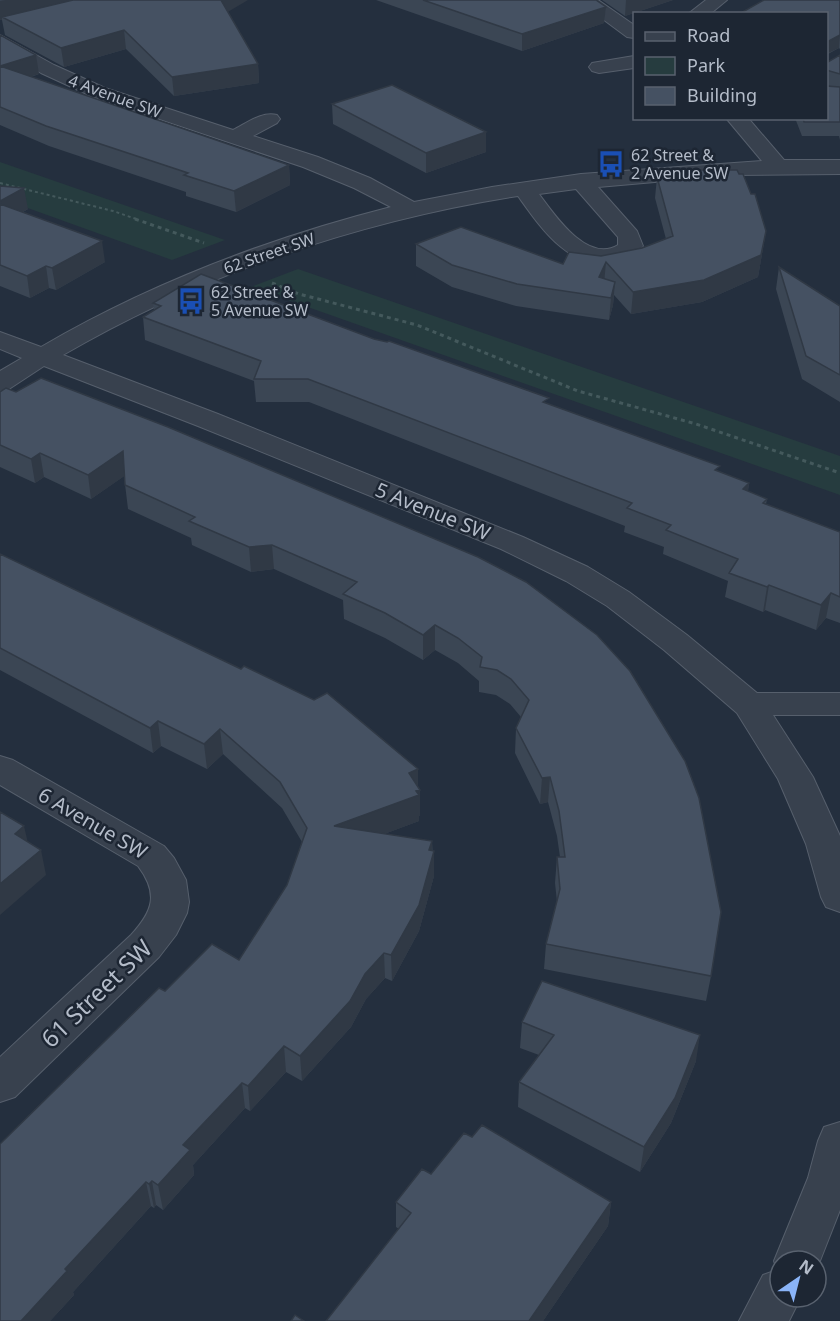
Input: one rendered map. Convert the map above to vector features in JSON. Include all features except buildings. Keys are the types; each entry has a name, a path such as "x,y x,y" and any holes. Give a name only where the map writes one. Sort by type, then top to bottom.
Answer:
{"street":[{"path":"586,0 633,31"},
{"path":"700,12 718,0"},
{"name":"4 Avenue SW","path":"4,32 47,70 100,92 236,137 368,186 411,209"},
{"path":"599,67 633,62"},
{"path":"236,137 270,119"},
{"path":"738,120 777,166"},
{"name":"62 Street SW","path":"0,383 96,326 198,279 327,233 411,209 524,189 672,172 777,166 840,167"},
{"path":"524,189 575,249 595,256 617,255 626,251 631,246 629,236 581,181"},
{"name":"5 Avenue SW","path":"0,340 219,424 512,543 597,586 647,620 703,663 749,705 795,777 825,844 840,897"},
{"path":"749,705 840,704"},
{"name":"6 Avenue SW","path":"0,770 151,856 163,869 170,890"},
{"name":"61 Street SW","path":"0,1084 162,928 170,909 170,890"},
{"path":"802,1249 830,1178 840,1141"}],"path":[{"path":"0,183 113,212 192,238 211,247"},
{"path":"263,279 299,294 417,325 578,391 739,438 840,473"}],"green space":[{"path":"0,162 225,240 172,260 0,198"},
{"path":"298,269 840,456 840,495 251,287"}],"place":[{"name":"62 Street & 2 Avenue SW","path":"611,164"},
{"name":"62 Street & 5 Avenue SW","path":"191,301"}]}
